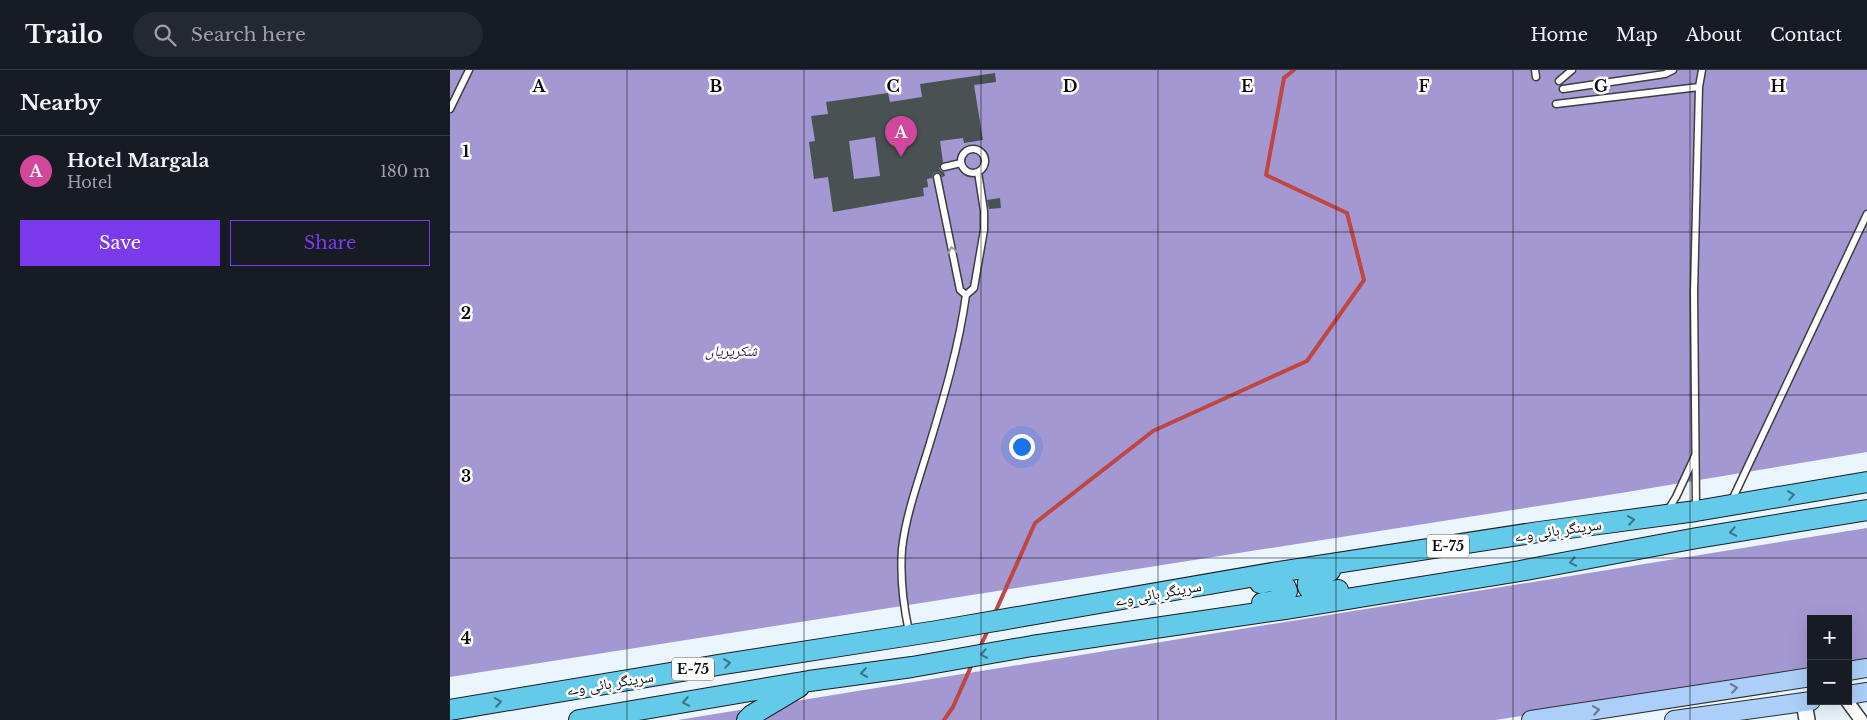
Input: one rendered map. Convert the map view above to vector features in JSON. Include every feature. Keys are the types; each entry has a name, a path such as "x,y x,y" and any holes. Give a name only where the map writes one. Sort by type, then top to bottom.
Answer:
{"highway":[{"name":"سرینگر ہائی وے","path":"450,710 724,664 937,631 1278,572 1539,532 1696,511 1867,482"},
{"name":"سرینگر ہائی وے","path":"579,720 809,681 1285,609 1520,571 1867,510"},
{"path":"1520,571 1500,568 1480,569 1318,593 1310,590 1308,583 1311,576 1318,573 1506,545 1539,532"},
{"path":"1053,610 1085,611 1274,581 1282,582 1286,588 1286,594 1280,600 1118,626 1099,630 1079,639"},
{"path":"747,720 752,715 809,681"},
{"path":"613,715 650,720"}],"main road":[{"path":"1852,670 1867,668"},
{"path":"1530,720 1807,678"},
{"path":"1852,694 1867,692"},
{"path":"1686,696 1681,719 1807,701"}],"street":[{"path":"1806,720 1807,701"},
{"path":"1850,705 1861,720"}],"lane":[{"path":"450,108 469,70"},
{"path":"1534,70 1536,78"},
{"path":"1560,81 1572,70"},
{"path":"1563,89 1665,74 1673,70"},
{"path":"1696,511 1694,293 1699,87 1702,70"},
{"path":"1556,104 1699,87"},
{"path":"975,148 982,152 986,160 983,168 978,172 968,172 961,163 962,156 967,150 975,148"},
{"path":"944,167 961,163"},
{"path":"910,635 902,601 904,534 940,410 961,328 966,295 974,288 981,247 984,211 978,172"},
{"path":"937,177 960,290 966,295"},
{"path":"1730,505 1867,214"},
{"path":"1665,515 1696,454"}],"green space":[{"name":"شکرپریاں","path":"450,70 1867,70 1867,452 1621,493 450,677"},
{"path":"1867,528 1867,662 1852,664 1852,615 1807,615 1807,672 1495,720 678,720"}],"building":[{"path":"995,73 996,82 974,85 983,140 964,143 963,138 940,141 943,162 939,168 944,172 945,176 942,177 940,173 936,172 932,178 927,179 928,187 923,188 924,196 833,212 828,177 814,179 809,142 815,141 811,116 828,114 826,102 888,93 890,102 922,97 920,84","holes":["875,137 880,176 854,179 849,141"]},
{"path":"1000,198 1001,208 989,209 987,200"}],"waterway":[{"path":"994,615 1035,523 1153,431 1307,361 1364,280 1347,213 1266,175 1284,78 1294,70"},
{"path":"979,649 989,628"},
{"path":"944,720 953,707 973,662"}],"place":[{"name":"Hotel Margala","path":"901,157"}]}
